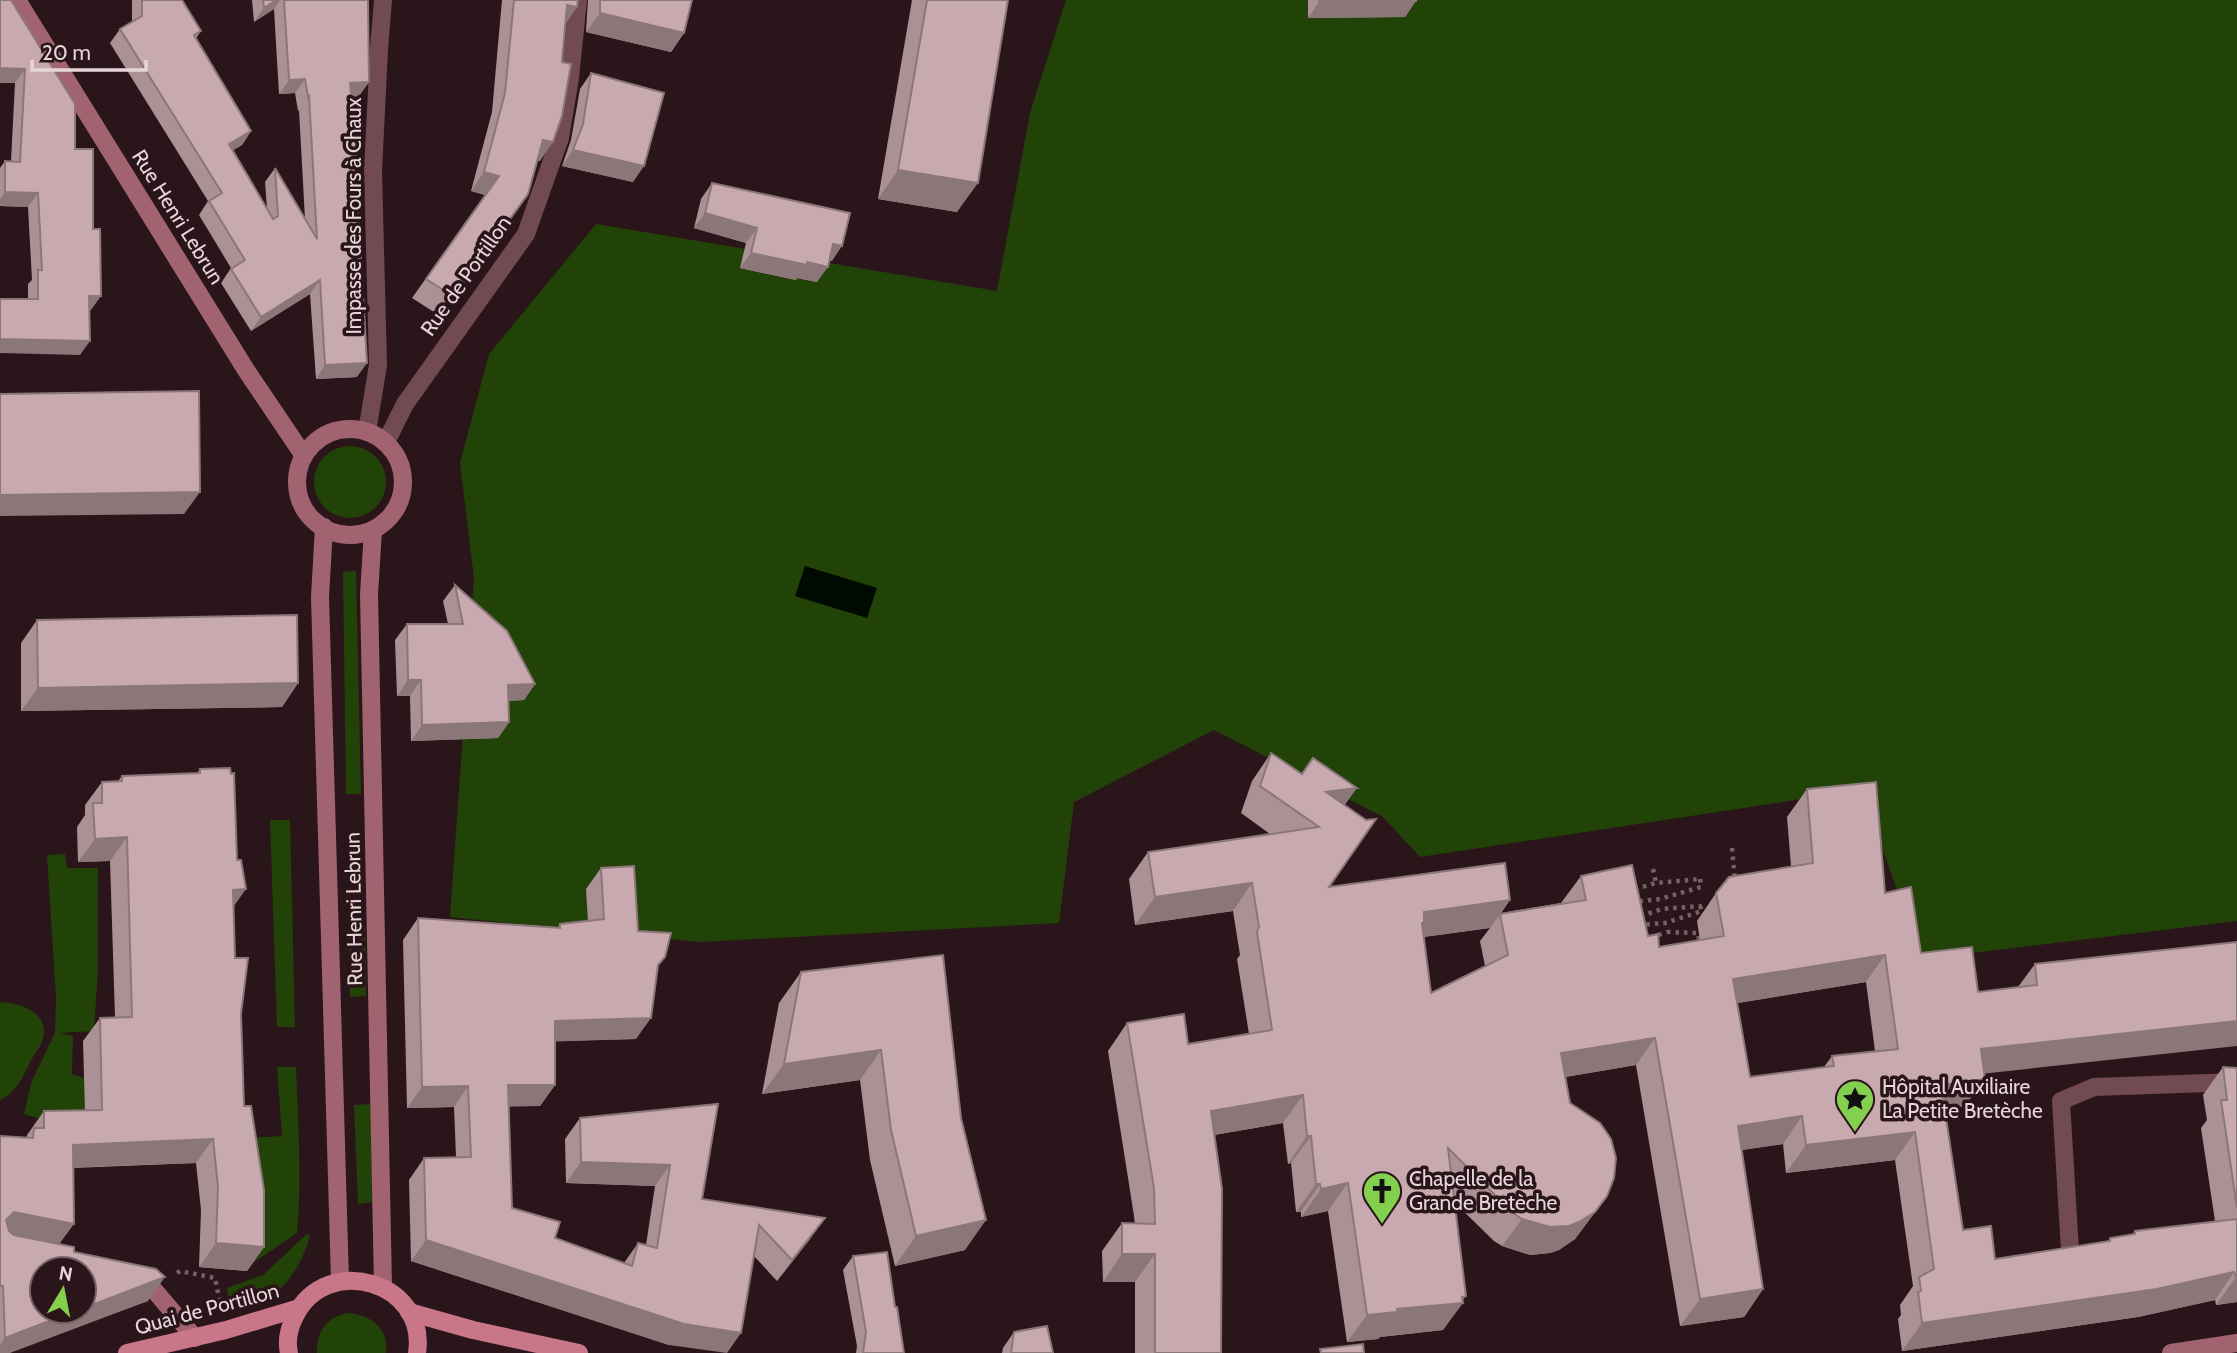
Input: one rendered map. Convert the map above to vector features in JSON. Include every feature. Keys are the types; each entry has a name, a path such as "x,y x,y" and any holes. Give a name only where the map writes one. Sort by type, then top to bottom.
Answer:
{"main road":[{"path":"289,1353 287,1346 290,1326 299,1308 317,1291 340,1281 362,1280 383,1287 398,1298 409,1312 416,1329 417,1353"},
{"name":"Quai de Portillon","path":"127,1353 195,1338 299,1308"},
{"path":"409,1312 473,1330 579,1353"}],"street":[{"name":"Rue Henri Lebrun","path":"17,0 246,370 304,456"},
{"name":"Impasse des Fours à Chaux","path":"367,432 378,365 373,170 383,0"},
{"name":"Rue de Portillon","path":"386,442 405,404 526,234 560,138 570,78 578,0"},
{"path":"352,429 367,432 386,442 397,456 403,472 403,490 398,506 387,520 373,530 356,535 339,533 324,527 311,517 302,504 297,487 298,471 304,456 324,435 352,429"},
{"name":"Rue Henri Lebrun","path":"324,527 320,611 340,1281"},
{"name":"Rue Henri Lebrun","path":"373,530 369,594 383,1287"},
{"path":"2070,1250 2060,1101 2094,1087 2237,1082"},
{"path":"121,1272 135,1275 148,1284 195,1338"},
{"path":"2171,1353 2237,1343"}],"path":[{"path":"1732,848 1736,890"},
{"path":"1653,869 1656,883"},
{"path":"1700,879 1701,887 1660,899 1624,904 1622,894 1656,883 1700,879"},
{"path":"1660,899 1662,909"},
{"path":"1700,906 1702,911 1665,923 1628,926 1626,921 1662,909 1700,906"},
{"path":"1665,923 1667,932"},
{"path":"1667,932 1698,933 1700,944 1672,956 1638,957 1636,943 1667,932"},
{"path":"1666,944 1675,969"},
{"path":"174,1275 180,1271 215,1278 223,1313"}],"green space":[{"path":"1066,0 2237,0 2237,921 1921,959 1862,790 1420,857 1383,817 1214,730 1074,802 1059,923 700,942 450,917 474,578 460,463 489,354 596,224 997,291 1030,113"},
{"path":"350,446 370,452 380,462 386,482 380,502 370,512 350,518 330,512 320,502 314,482 320,462 330,452"},
{"path":"356,571 361,794 346,794 343,572"},
{"path":"270,820 290,820 295,1027 277,1027"},
{"path":"65,854 67,868 98,868 98,967 94,1031 59,1033 73,1036 72,1074 86,1079 94,1107 54,1123 24,1114 31,1083 55,1033 56,998 47,855"},
{"path":"365,924 366,996 350,997 349,925"},
{"path":"0,1002 16,1004 32,1011 38,1015 44,1029 41,1044 22,1079 15,1089 0,1100"},
{"path":"277,1067 296,1067 299,1171 297,1233 247,1267 236,1139 282,1136"},
{"path":"371,1104 372,1202 358,1204 354,1105"},
{"path":"310,1234 297,1268 280,1290 263,1301 230,1310 227,1288 263,1275"},
{"path":"347,1313 363,1316 376,1324 384,1336 386,1353 317,1353 318,1338 324,1327 334,1318"}],"shaded area":[{"path":"805,566 877,588 867,618 795,596"}],"building":[{"path":"0,0 11,0 75,104 75,149 93,149 93,229 100,229 101,296 89,296 90,341 0,339 0,299 38,299 38,270 42,270 38,193 5,192 5,161 20,162 25,69 0,68"},
{"path":"142,0 182,0 201,31 194,35 251,131 229,144 273,219 278,216 275,168 317,239 309,96 305,79 289,80 284,0 368,0 369,82 350,83 357,157 367,363 325,365 320,280 261,317 231,269 245,260 209,201 222,193 120,29 142,16"},
{"path":"263,0 276,0 264,8"},
{"path":"514,0 578,0 577,7 567,5 562,62 571,64 562,116 553,142 543,140 528,194 454,297 426,279 499,176 484,172 505,93"},
{"path":"600,0 692,0 684,33 600,13"},
{"path":"927,0 1008,0 978,183 898,170"},
{"path":"1416,0 1416,1 1319,2"},
{"path":"591,73 664,93 644,166 573,150 583,124"},
{"path":"712,183 850,213 842,246 833,244 828,267 751,253 757,228 705,213"},
{"path":"199,391 200,492 0,495 0,394"},
{"path":"455,585 507,631 535,684 508,685 509,722 422,725 421,680 408,680 407,624 463,624"},
{"path":"297,615 298,683 38,688 37,620"},
{"path":"1271,753 1302,774 1313,758 1357,788 1326,792 1366,820 1376,819 1329,887 1505,863 1510,900 1424,912 1422,923 1431,993 1508,955 1500,914 1586,900 1581,876 1632,865 1648,936 1658,934 1659,947 1724,936 1716,893 1729,877 1813,863 1807,789 1876,782 1885,893 1911,887 1921,953 1972,947 1978,992 2037,985 2035,964 2237,942 2237,1021 1981,1049 1985,1079 1941,1085 1963,1230 1991,1226 1995,1259 2110,1241 2110,1238 2135,1234 2135,1231 2237,1219 2237,1277 2234,1272 2157,1289 1922,1323 1919,1277 1934,1269 1915,1132 1806,1145 1802,1116 1738,1126 1763,1289 1700,1299 1655,1038 1561,1053 1570,1103 1600,1123 1611,1139 1616,1158 1614,1178 1607,1196 1595,1212 1579,1222 1569,1226 1550,1227 1522,1219 1448,1148 1466,1296 1462,1297 1463,1303 1397,1309 1397,1312 1367,1315 1348,1183 1321,1189 1320,1184 1316,1184 1303,1095 1211,1111 1222,1189 1221,1353 1155,1353 1155,1254 1122,1254 1122,1223 1155,1224 1154,1188 1127,1023 1184,1014 1188,1044 1272,1030 1252,883 1155,897 1148,852 1319,827 1260,786","holes":["1885,955 1898,1049 1832,1056 1834,1066 1750,1077 1733,979"]},
{"path":"230,768 231,774 234,773 237,860 241,860 246,889 233,890 235,958 248,958 241,1014 244,1106 251,1106 264,1190 264,1247 216,1243 218,1187 213,1139 73,1145 74,1224 14,1212 6,1220 9,1231 14,1235 74,1247 74,1252 88,1255 28,1255 28,1325 39,1325 5,1338 3,1286 0,1286 0,1136 33,1138 34,1128 44,1128 44,1111 102,1110 100,1018 132,1017 127,837 95,839 93,803 102,803 102,782 122,781 122,776 200,773 200,769"},
{"path":"634,866 638,931 671,933 665,957 658,965 651,1018 555,1021 555,1085 508,1085 512,1208 560,1222 555,1238 632,1266 638,1243 657,1248 670,1165 581,1162 580,1118 718,1104 702,1199 825,1218 792,1260 759,1225 741,1333 684,1324 426,1240 424,1158 471,1157 468,1086 422,1087 418,918 560,928 560,924 604,919 601,868"},
{"path":"943,955 961,1118 986,1220 916,1236 891,1130 881,1050 784,1064 801,972"},
{"path":"2223,1067 2237,1068 2237,1208 2221,1100 2227,1100"},
{"path":"887,1252 904,1353 863,1353 866,1332 853,1256"},
{"path":"98,1257 156,1269 165,1277 98,1303"},
{"path":"1047,1326 1053,1353 1011,1353 1014,1332"},
{"path":"1363,1344 1364,1353 1321,1353 1320,1349"}],"place":[{"name":"Hôpital Auxiliaire La Petite Bretèche","path":"1855,1133"},
{"name":"Chapelle de la Grande Bretèche","path":"1382,1225"}]}
